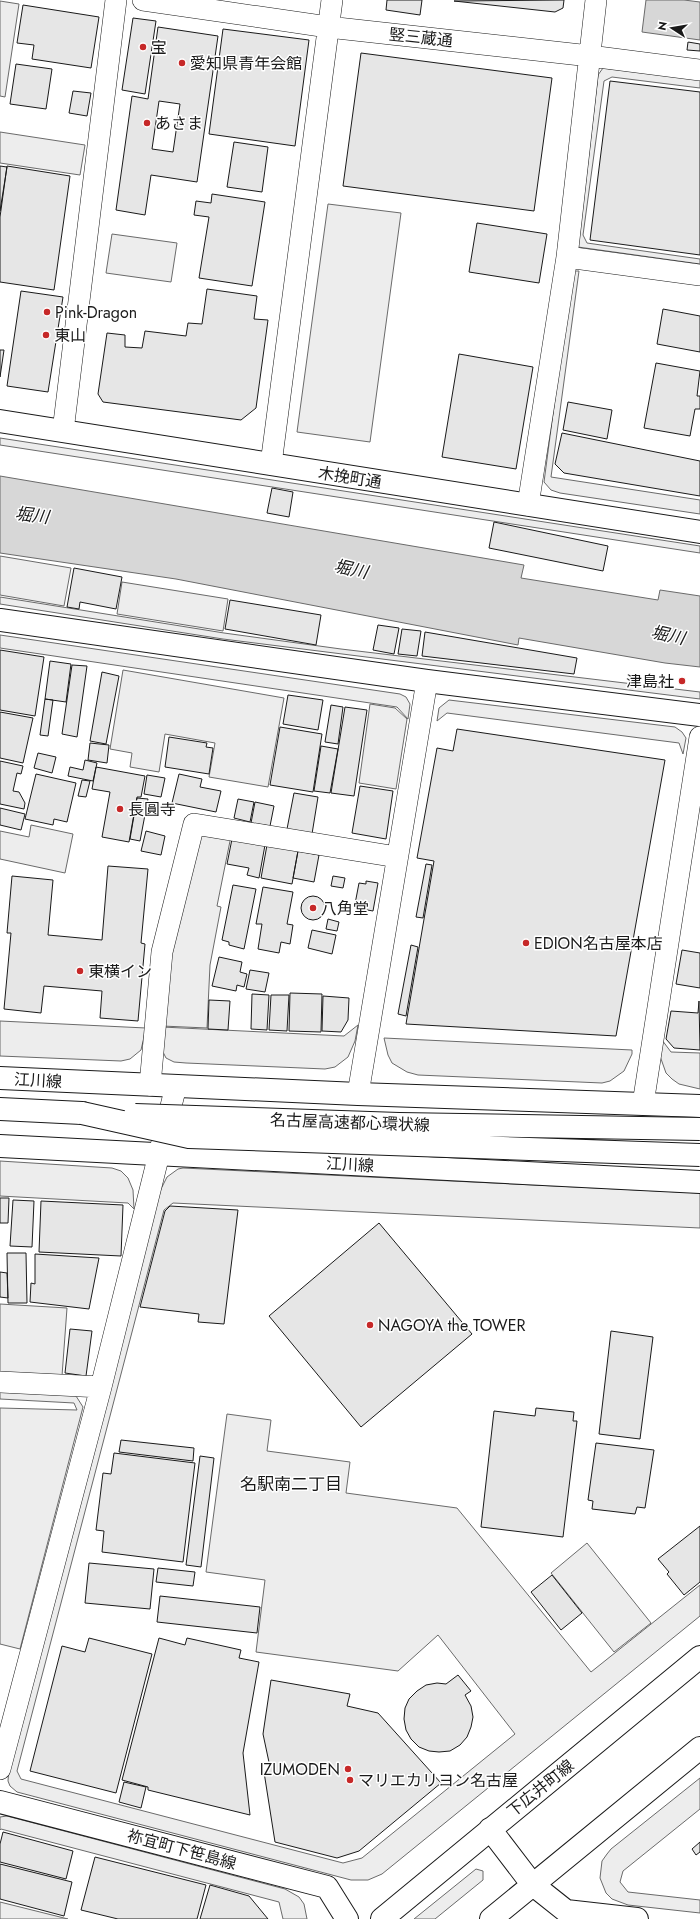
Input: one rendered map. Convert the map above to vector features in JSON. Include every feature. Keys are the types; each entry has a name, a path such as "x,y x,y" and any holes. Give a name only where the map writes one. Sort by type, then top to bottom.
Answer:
{"main road":[{"name":"木挽町通","path":"0,421 700,532"},
{"path":"0,620 427,681 700,715"},
{"name":"江川線","path":"0,1078 358,1094 700,1106"},
{"name":"名古屋高速都心環状線","path":"0,1109 399,1124 700,1129"},
{"path":"82,1113 189,1137 700,1155"},
{"name":"江川線","path":"0,1146 700,1182"},
{"name":"下広井町線","path":"382,1919 700,1657"},
{"path":"491,1919 700,1748"},
{"name":"祢宜町下笹島線","path":"0,1802 326,1887 347,1919"},
{"path":"490,1829 532,1884 566,1912 637,1919"}],"street":[{"path":"63,431 116,0"},
{"name":"竪三蔵通","path":"143,0 328,27 590,56 700,70"},
{"path":"271,464 332,0"},
{"path":"528,505 567,257 596,0"},
{"path":"567,257 700,275"},
{"path":"358,1094 427,681"},
{"path":"643,1104 700,738"},
{"path":"150,1085 162,952 194,824 397,857"},
{"path":"0,1769 101,1387 176,1086"},
{"path":"0,1382 101,1387"}],"shaded area":[{"path":"0,1 19,4 5,97 0,96"},
{"path":"603,68 700,79 700,88 612,77 604,81 583,235 587,243 700,259 700,264 578,247 598,75"},
{"path":"0,132 85,145 80,175 0,163"},
{"path":"328,204 401,213 370,442 297,432"},
{"path":"112,234 177,243 171,282 106,273"},
{"path":"575,271 579,271 551,477 700,500 700,514 560,493 551,490 544,482 571,277"},
{"path":"0,438 700,546 700,553 0,445"},
{"path":"0,556 71,568 64,606 0,595"},
{"path":"122,582 228,599 223,631 117,614"},
{"path":"0,597 224,633 341,649 700,692 700,699 223,639 0,604"},
{"path":"0,635 400,694 406,697 410,704 408,719 397,707 0,648"},
{"path":"123,670 284,698 268,787 209,777 215,743 165,734 159,772 130,767 132,753 110,749"},
{"path":"449,700 675,727 682,732 686,738 683,754 679,743 447,713 437,721 439,708"},
{"path":"370,704 395,708 407,719 396,789 359,783"},
{"path":"31,825 73,834 65,873 0,859 0,831 29,837"},
{"path":"200,831 231,836 217,906 221,907 210,965 207,1028 162,1026 171,956"},
{"path":"0,1021 146,1028 141,1050 130,1059 121,1061 0,1056"},
{"path":"358,1025 355,1041 348,1057 335,1067 325,1069 174,1062 166,1058 162,1050 162,1027 344,1036"},
{"path":"384,1038 632,1050 632,1054 624,1071 610,1081 602,1083 418,1075 407,1072 392,1063 388,1055"},
{"path":"662,1040 671,1052 700,1053 700,1089 679,1084 666,1073 660,1056"},
{"path":"0,1161 112,1168 121,1171 128,1178 133,1190 134,1209 128,1203 0,1196"},
{"path":"183,1168 700,1193 700,1228 173,1203 164,1210 17,1771 21,1779 343,1863 362,1858 515,1734 438,1635 398,1671 256,1652 265,1580 206,1572 227,1414 271,1420 267,1451 350,1462 346,1493 457,1508 591,1672 700,1585 700,1616 382,1874 368,1880 351,1880 17,1792 10,1786 8,1781 9,1766 160,1191 167,1177 178,1169"},
{"path":"0,1304 67,1308 62,1376 0,1372"},
{"path":"0,1391 69,1394 76,1396 83,1407 20,1649 0,1644 0,1408 77,1410 74,1403 0,1399"},
{"path":"587,1543 651,1623 614,1652 551,1573"},
{"path":"700,1778 700,1809 623,1871 620,1882 628,1892 700,1900 700,1913 628,1905 612,1899 606,1893 600,1878 602,1861 607,1854 611,1849"},
{"path":"7,1816 285,1889 299,1897 304,1904 307,1919 283,1919 279,1902 1,1829 0,1830 0,1817"},
{"path":"476,1869 483,1871 483,1880 435,1919 414,1919"},
{"path":"0,1902 68,1919 0,1919"}],"water":[{"path":"646,0 684,0 700,2 700,40 642,32"},
{"name":"堀川","path":"0,476 524,565 521,578 658,600 660,590 700,596 700,667 665,663 519,638 518,645 176,579 0,553"}],"building":[{"path":"387,0 422,0 420,15 386,10"},
{"path":"564,0 563,8 555,12 454,1"},
{"path":"23,5 99,17 91,68 32,59 34,45 17,43"},
{"path":"133,18 156,21 145,94 122,90"},
{"path":"158,27 218,36 197,182 151,175 145,215 116,210 132,96 148,99","holes":["159,101 180,104 173,152 152,149"]},
{"path":"223,29 309,40 295,146 209,134"},
{"path":"688,42 700,44 700,51 687,50"},
{"path":"361,53 552,78 534,211 343,186"},
{"path":"16,64 52,69 46,109 10,104"},
{"path":"610,81 700,92 700,255 590,240"},
{"path":"73,91 91,93 87,116 69,113"},
{"path":"234,142 268,147 262,192 227,187"},
{"path":"0,166 7,167 0,211"},
{"path":"7,166 70,176 54,290 0,282 0,217"},
{"path":"212,194 265,202 252,286 199,278 209,217 194,215 196,201 211,203"},
{"path":"477,223 547,234 539,283 469,272"},
{"path":"207,289 257,296 254,319 268,320 256,408 241,420 103,402 98,394 107,333 125,335 125,347 142,348 145,331 186,336 188,323 202,324"},
{"path":"21,291 63,297 48,392 7,386"},
{"path":"663,309 700,316 700,352 657,344"},
{"path":"0,350 4,350 0,377"},
{"path":"459,354 533,367 516,469 442,457"},
{"path":"656,363 700,371 697,396 700,396 700,409 695,409 690,436 644,428"},
{"path":"568,402 612,410 607,439 563,430"},
{"path":"562,433 700,461 700,496 564,473 555,464"},
{"path":"272,488 293,492 289,517 267,513"},
{"path":"494,522 608,546 603,571 489,548"},
{"path":"74,568 122,577 116,609 80,602 79,609 67,607"},
{"path":"230,600 321,615 316,645 225,629"},
{"path":"378,625 399,628 394,654 373,650"},
{"path":"402,629 421,631 417,656 398,654"},
{"path":"425,632 577,658 574,674 422,656"},
{"path":"0,650 44,657 35,716 0,710"},
{"path":"50,661 71,664 66,702 45,699"},
{"path":"72,665 87,666 77,737 62,734"},
{"path":"102,672 119,676 106,744 90,741"},
{"path":"288,695 323,700 318,730 283,724"},
{"path":"45,699 53,700 48,736 40,735"},
{"path":"331,705 343,707 338,744 325,742"},
{"path":"345,707 367,710 354,796 331,793"},
{"path":"0,712 33,718 23,763 0,758"},
{"path":"280,727 322,734 313,792 270,785"},
{"name":"EDION名古屋本店","path":"457,729 665,760 616,1036 406,1024 434,861 417,858 437,748 453,751"},
{"path":"169,737 207,743 206,747 213,748 209,774 165,767"},
{"path":"90,743 109,745 107,763 88,760"},
{"path":"321,746 338,749 330,793 314,791"},
{"path":"38,753 56,757 52,773 34,768"},
{"path":"85,760 97,763 93,781 68,776 70,767 83,770"},
{"path":"0,761 23,766 21,774 17,773 13,791 19,792 25,803 24,809 0,804"},
{"path":"96,767 145,776 141,797 137,797 129,842 102,837 110,792 92,789"},
{"path":"36,774 76,783 67,822 54,819 53,825 25,819"},
{"path":"179,774 202,779 200,787 221,791 216,812 172,803"},
{"path":"147,775 165,778 161,797 144,794"},
{"path":"82,780 90,781 86,797 78,796"},
{"path":"360,786 393,791 386,839 352,833"},
{"path":"294,793 318,797 312,834 287,829"},
{"path":"137,798 148,799 140,841 130,839"},
{"path":"238,799 254,802 250,822 234,818"},
{"path":"255,802 274,806 270,826 251,823"},
{"path":"0,808 25,814 21,830 0,825"},
{"path":"146,831 165,836 161,855 141,851"},
{"path":"232,839 265,845 259,878 247,875 249,868 227,864"},
{"path":"267,845 298,851 292,884 261,878"},
{"path":"298,851 319,855 314,882 293,878"},
{"path":"426,864 432,865 423,918 416,917"},
{"path":"108,866 148,869 141,943 145,944 138,1021 100,1018 102,991 44,986 41,1013 4,1009 11,933 7,933 12,876 53,880 48,935 102,940"},
{"path":"333,876 345,878 343,888 331,886"},
{"path":"366,881 378,883 373,911 362,909 362,905 355,904 359,883 366,884"},
{"path":"233,885 256,889 244,949 229,945 229,942 222,940"},
{"path":"263,887 293,892 287,924 293,925 290,944 281,942 279,953 258,949 262,924 256,924"},
{"path":"313,896 322,899 325,908 322,917 313,920 304,917 301,908 304,899"},
{"path":"328,919 339,922 337,931 326,929"},
{"path":"312,930 336,935 332,954 308,948"},
{"path":"411,945 418,947 406,1016 398,1014"},
{"path":"682,950 700,953 700,988 676,984"},
{"path":"219,957 242,962 240,972 247,974 244,987 237,985 236,991 212,986"},
{"path":"250,970 269,973 265,992 246,989"},
{"path":"290,993 322,994 321,1032 289,1031"},
{"path":"252,994 269,995 267,1030 251,1029"},
{"path":"271,995 289,995 287,1031 269,1030"},
{"path":"323,996 349,998 348,1020 341,1032 322,1031"},
{"path":"209,1000 230,1001 228,1030 208,1029"},
{"path":"699,1001 700,1050 674,1048 666,1039 671,1011 698,1013"},
{"path":"0,1198 9,1198 8,1223 0,1223"},
{"path":"13,1200 34,1201 32,1247 10,1246"},
{"path":"41,1201 123,1205 121,1256 39,1252"},
{"path":"170,1206 238,1210 224,1324 198,1322 199,1314 140,1307 165,1211"},
{"name":"NAGOYA the TOWER","path":"379,1223 472,1334 361,1427 269,1316"},
{"path":"7,1253 26,1253 27,1303 8,1303"},
{"path":"35,1254 99,1258 89,1309 30,1302 31,1283 35,1284"},
{"path":"0,1272 7,1273 8,1298 0,1297"},
{"path":"70,1329 92,1331 86,1376 65,1373"},
{"path":"611,1331 653,1337 640,1439 599,1434"},
{"path":"536,1408 574,1412 573,1421 577,1421 563,1537 481,1527 494,1411 535,1416"},
{"path":"121,1440 194,1448 193,1461 119,1452"},
{"path":"596,1443 654,1450 645,1508 637,1507 635,1514 592,1509 593,1501 588,1500"},
{"path":"114,1453 195,1463 183,1562 102,1552 104,1531 96,1530 103,1473 111,1474"},
{"path":"200,1456 214,1458 201,1567 186,1565"},
{"path":"700,1526 700,1582 684,1595 667,1574 669,1572 658,1559"},
{"path":"89,1563 154,1569 150,1609 85,1603"},
{"path":"158,1568 195,1572 193,1586 156,1582"},
{"path":"552,1575 582,1613 561,1630 531,1592"},
{"path":"160,1596 260,1607 257,1633 157,1622"},
{"path":"89,1638 152,1654 116,1793 30,1771 62,1646 85,1652"},
{"path":"159,1638 185,1645 187,1638 241,1650 239,1658 259,1662 243,1753 250,1815 148,1790 148,1787 122,1780"},
{"path":"458,1675 471,1691 465,1695 471,1706 473,1717 467,1737 460,1745 450,1751 429,1751 419,1747 411,1739 406,1730 404,1719 405,1708 409,1699 426,1685 437,1683 446,1684"},
{"name":"IZUMODEN","path":"271,1680 350,1694 347,1706 378,1713 441,1783 359,1851 337,1858 275,1842 264,1772 270,1767 263,1734"},
{"path":"124,1782 146,1787 141,1808 119,1802"},
{"path":"3,1832 73,1851 66,1879 0,1862 0,1844"},
{"path":"700,1842 700,1852 696,1855 692,1849"},
{"path":"95,1857 206,1885 197,1919 118,1919 81,1910"},
{"path":"0,1864 72,1882 64,1916 0,1899"},
{"path":"210,1885 249,1896 268,1919 200,1919"}],"place":[{"name":"宝","path":"143,47"},
{"name":"愛知県青年会館","path":"182,63"},
{"name":"あさま","path":"147,123"},
{"name":"Pink-Dragon","path":"47,312"},
{"name":"東山","path":"46,335"},
{"name":"津島社","path":"682,681"},
{"name":"長圓寺","path":"120,809"},
{"name":"八角堂","path":"313,908"},
{"name":"EDION名古屋本店","path":"526,943"},
{"name":"東横イン","path":"80,971"},
{"name":"NAGOYA the TOWER","path":"370,1325"},
{"name":"IZUMODEN","path":"348,1769"},
{"name":"マリエカリヨン名古屋","path":"350,1780"}],"district":[{"name":"名駅南二丁目","path":"291,1484"}]}
